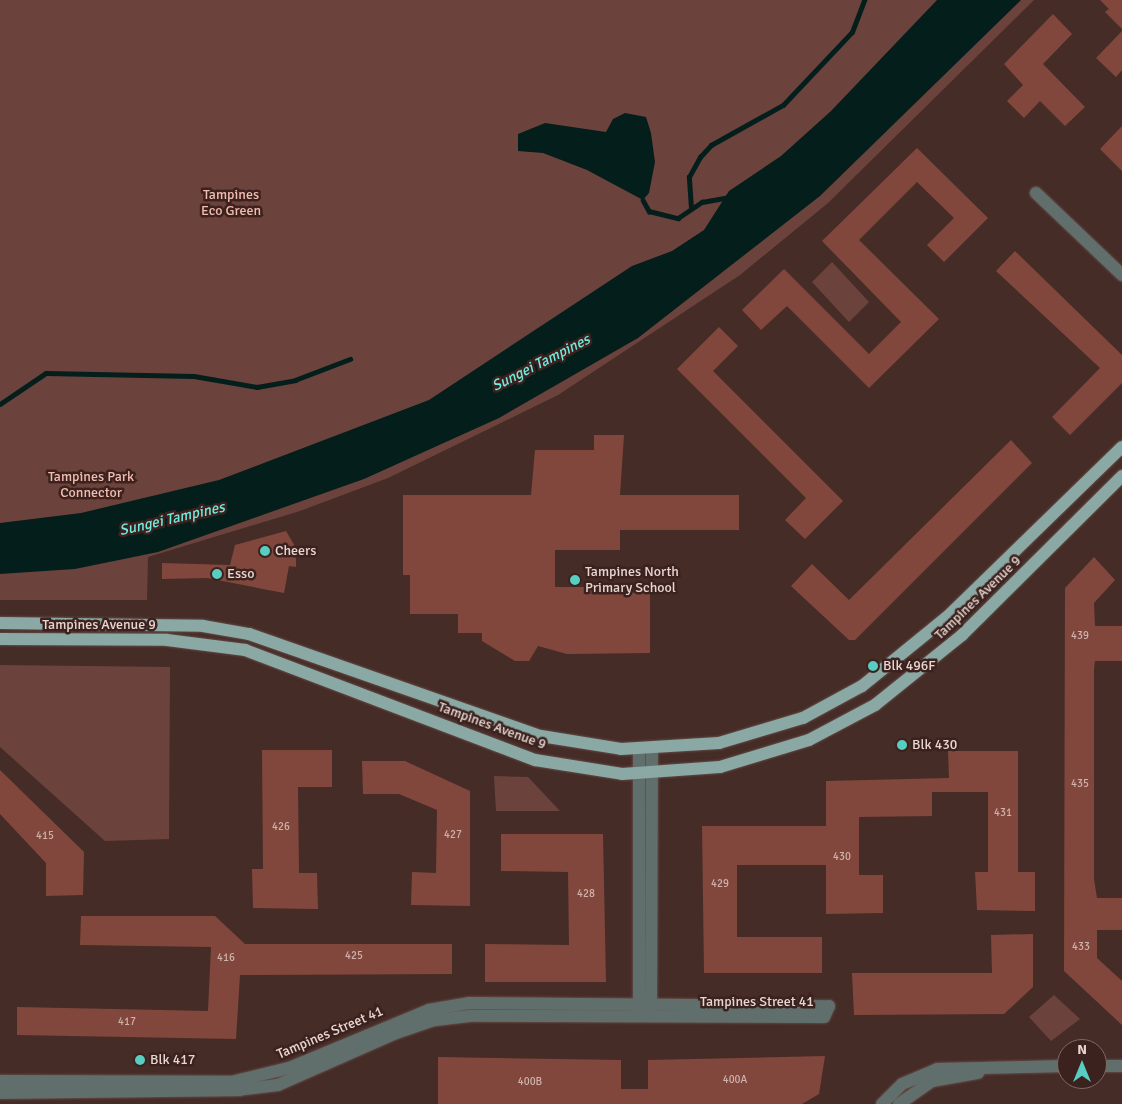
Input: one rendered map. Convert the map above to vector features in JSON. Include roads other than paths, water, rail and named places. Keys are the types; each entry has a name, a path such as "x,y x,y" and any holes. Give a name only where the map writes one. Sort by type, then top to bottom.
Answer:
{"main road":[{"name":"Tampines Avenue 9","path":"0,622 203,626 249,634 541,736 598,747 646,749 719,743 803,718 862,686 947,617 1122,447"},
{"name":"Tampines Avenue 9","path":"0,639 167,640 245,650 535,760 596,772 646,774 720,767 777,751 841,727 875,705 962,635 1122,476"}],"street":[{"path":"1036,193 1122,275"},
{"path":"645,1011 646,749"},
{"name":"Tampines Street 41","path":"0,1082 231,1082 289,1068 395,1028 431,1020 468,1016 645,1011 828,1006 824,1017 645,1011"},
{"name":"Tampines Street 41","path":"0,1093 240,1090 269,1086 319,1070 395,1028"},
{"path":"882,1104 902,1084 937,1069 1057,1066"},
{"path":"1107,1066 1122,1066"},
{"path":"899,1104 914,1090 946,1076 1057,1072"},
{"path":"1107,1073 1122,1073"}],"water":[{"name":"Sungei Tampines","path":"937,0 1021,0 820,196 638,338 499,418 364,479 158,552 75,569 0,574 0,523 81,513 219,480 429,400 632,266 672,251 704,230 729,191 781,156 831,111"},
{"path":"625,113 646,117 651,133 655,162 649,193 643,200 587,170 543,153 518,151 518,134 545,123 606,132 613,119"}],"waterway":[{"path":"691,208 689,177 700,157 711,145 783,105 852,32 864,0"},
{"path":"643,200 649,211 678,218 702,202 730,197"},
{"path":"0,404 46,373 194,376 257,387 295,380 350,359"}],"place":[{"name":"Cheers","path":"265,551"},
{"name":"Esso","path":"217,574"},
{"name":"Tampines North Primary School","path":"575,580"},
{"name":"Blk 496F","path":"873,666"},
{"name":"Blk 430","path":"902,745"},
{"name":"Blk 417","path":"140,1060"}],"park label":[{"name":"Tampines Eco Green","path":"231,204"},
{"name":"Tampines Park Connector","path":"91,486"}]}
